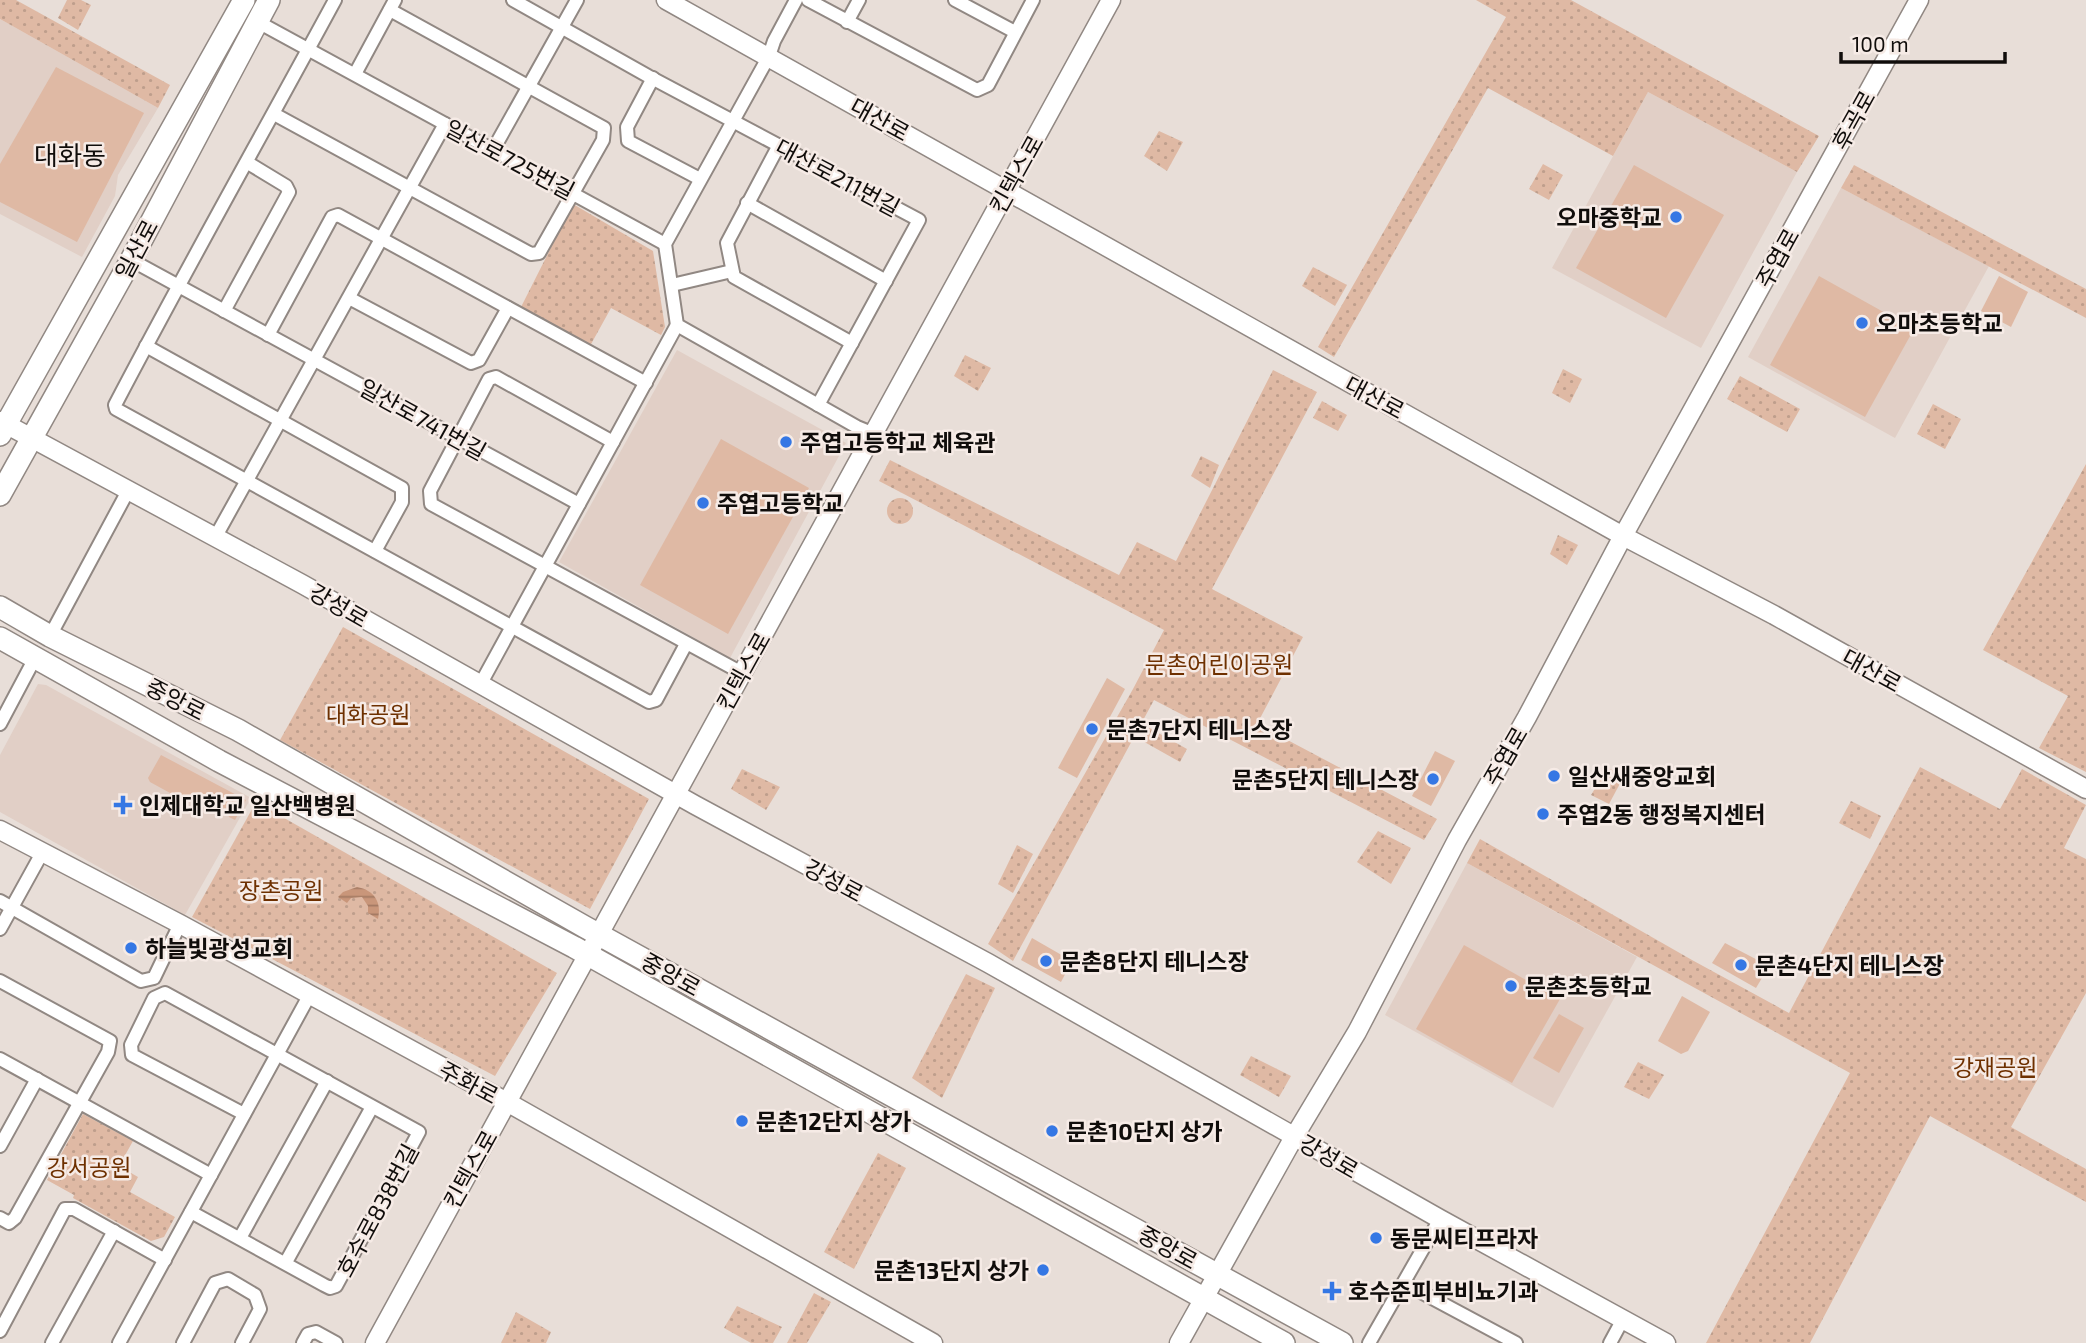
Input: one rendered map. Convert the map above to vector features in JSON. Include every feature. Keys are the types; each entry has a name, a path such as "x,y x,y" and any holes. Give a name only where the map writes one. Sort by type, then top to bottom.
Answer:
{"main road":[{"name":"일산로","path":"2,427 244,0"},
{"name":"일산로","path":"0,495 131,260 269,0"},
{"name":"중앙로","path":"0,607 50,636 238,730 599,934 1342,1343"},
{"name":"중앙로","path":"0,638 219,761 587,955 1284,1343"}],"street":[{"path":"335,0 178,286 115,405 116,409 649,702 656,700 686,644"},
{"name":"대산로211번길","path":"513,0 919,220 818,405"},
{"path":"494,150 577,0"},
{"name":"대산로","path":"666,0 1623,536 1774,615 2086,789"},
{"path":"480,685 677,325 665,244 769,56 796,0"},
{"path":"808,0 977,90 988,85 1033,0"},
{"path":"847,22 859,0"},
{"path":"955,0 1015,32"},
{"name":"후곡로","path":"1828,166 1919,0"},
{"name":"킨텍스로","path":"374,1343 1007,191 1108,1"},
{"path":"274,114 531,254 539,253 603,140 604,128 393,5 355,74"},
{"name":"일산로725번길","path":"258,22 665,244"},
{"path":"653,78 626,127 628,141 701,179"},
{"path":"216,537 445,124"},
{"path":"779,145 727,243 734,277 852,343"},
{"path":"224,311 289,192 286,186 250,159"},
{"name":"주엽로","path":"1179,1343 1294,1137 1357,1032 1457,840 1828,166"},
{"path":"747,204 886,281"},
{"path":"268,335 332,217 338,215 646,383"},
{"name":"일산로741번길","path":"131,260 579,505"},
{"path":"672,285 732,271"},
{"path":"349,298 471,363 480,360 508,308"},
{"path":"677,325 874,434"},
{"path":"146,346 402,488 402,502 381,554"},
{"path":"613,442 496,377 489,379 430,491 431,504 742,673"},
{"name":"강성로","path":"2,427 32,439 129,489 676,794 988,962 1294,1137 1666,1343"},
{"path":"50,636 129,489"},
{"path":"0,724 35,658"},
{"name":"주화로","path":"0,830 180,924 507,1102 933,1343"},
{"path":"0,929 6,904 42,853"},
{"path":"6,904 141,981 154,978 180,924"},
{"path":"0,981 110,1041 108,1052 85,1105 15,1218 9,1223 0,1218"},
{"name":"호수로838번길","path":"191,1212 330,1288 336,1286 419,1132 165,993 154,998 131,1045 132,1055 244,1114"},
{"path":"119,1343 309,996"},
{"path":"0,1059 211,1175"},
{"path":"0,1146 37,1079"},
{"path":"240,1238 327,1081"},
{"path":"286,1262 372,1107"},
{"path":"0,1331 65,1209 74,1209 164,1260"},
{"path":"1369,1343 1440,1219"},
{"path":"52,1343 114,1231"},
{"path":"183,1343 215,1283 228,1279 255,1294 260,1309 242,1343"},
{"path":"1404,1283 1517,1343"},
{"path":"1610,1343 1623,1318"},
{"path":"305,1338 316,1332 336,1343"}],"shaded area":[{"path":"0,19 158,108 118,175 115,196 82,257 0,214"},
{"name":"오마중학교","path":"1648,92 1797,172 1701,348 1552,268"},
{"name":"오마초등학교","path":"1841,188 1989,266 1895,438 1748,357"},
{"name":"주엽고등학교","path":"677,350 846,443 730,658 559,562"},
{"name":"인제대학교 일산백병원","path":"38,684 46,685 251,798 185,915 0,812 0,755"},
{"name":"문촌초등학교","path":"1467,863 1637,957 1553,1108 1385,1015"},
{"path":"357,887 368,891 378,902 378,919 368,913 368,906 362,897 351,898 347,903 338,897"}],"green space":[{"path":"0,0 16,0 170,85 158,108 0,19"},
{"path":"67,0 81,0 91,5 78,30 58,18"},
{"path":"1476,0 1571,0 1819,136 1797,172 1648,92 1613,156 1488,88 1334,357 1318,347 1506,17"},
{"path":"56,67 144,113 77,242 0,202 0,164"},
{"path":"1159,131 1183,142 1167,171 1144,156"},
{"path":"1543,164 1563,175 1549,200 1529,189"},
{"path":"1634,165 1724,215 1666,318 1576,268"},
{"path":"1854,165 2086,289 2086,318 1841,188"},
{"path":"573,204 653,251 665,327 661,335 611,308 590,346 520,309"},
{"path":"1313,267 1347,285 1335,306 1302,286"},
{"path":"1819,276 1914,329 1865,417 1770,365"},
{"path":"1999,276 2028,292 2011,327 1981,311"},
{"path":"965,355 991,368 978,391 954,376"},
{"path":"1563,369 1582,379 1570,403 1552,393"},
{"name":"문촌어린이공원","path":"1273,370 1317,392 1212,589 1303,637 1257,724 1437,819 1424,840 1154,700 1013,961 988,944 1164,630 879,481 890,460 1119,575 1137,542 1176,561"},
{"path":"1740,376 1800,409 1787,432 1727,399"},
{"path":"1322,401 1347,415 1338,431 1313,418"},
{"path":"1933,404 1961,419 1945,449 1917,434"},
{"path":"721,439 809,488 728,634 640,585"},
{"path":"1201,456 1219,465 1210,488 1191,476"},
{"path":"2086,464 2086,772 2039,748 2068,696 1983,650"},
{"path":"900,498 909,502 913,511 909,520 900,524 891,520 887,511 891,502"},
{"path":"1558,535 1578,545 1567,565 1550,554"},
{"name":"대화공원","path":"343,627 649,799 590,909 280,740"},
{"name":"문촌7단지 테니스장","path":"1107,678 1125,689 1077,778 1058,768"},
{"path":"1146,726 1187,749 1180,762 1139,739"},
{"name":"문촌5단지 테니스장","path":"1435,751 1455,761 1431,806 1412,796"},
{"path":"161,755 246,800 235,820 229,817 226,809 194,794 181,799 150,782 148,778"},
{"name":"강재공원","path":"1920,767 2000,809 2022,769 2086,805 2064,848 2086,859 2086,993 2011,1127 2086,1169 2086,1202 1930,1116 1810,1343 1706,1343 1850,1073 1467,863 1480,839 1789,1013"},
{"path":"1608,768 1624,776 1609,804 1591,795"},
{"path":"742,769 780,787 766,810 731,789"},
{"path":"1851,801 1881,816 1870,839 1839,823"},
{"name":"장촌공원","path":"256,802 557,973 495,1076 192,917"},
{"path":"1378,831 1411,848 1391,884 1357,862"},
{"path":"1017,845 1033,854 1013,893 998,884"},
{"name":"문촌8단지 테니스장","path":"1032,938 1072,961 1061,982 1021,960"},
{"name":"문촌4단지 테니스장","path":"1725,943 1769,966 1756,988 1712,963"},
{"path":"1464,945 1560,999 1512,1083 1416,1029"},
{"path":"966,974 995,988 942,1098 912,1078"},
{"path":"1682,996 1710,1012 1688,1051 1681,1054 1658,1041"},
{"path":"1559,1014 1584,1028 1559,1073 1533,1058"},
{"path":"1251,1056 1291,1076 1279,1097 1240,1075"},
{"path":"1638,1062 1664,1075 1649,1099 1624,1087"},
{"name":"강서공원","path":"83,1114 133,1141 119,1166 138,1177 130,1192 175,1217 164,1237 151,1241 73,1198 74,1195 47,1180"},
{"path":"878,1153 906,1168 854,1269 824,1252"},
{"path":"814,1293 831,1302 807,1343 787,1343"},
{"path":"737,1306 782,1327 773,1343 751,1343 724,1328"},
{"path":"516,1312 551,1332 546,1343 501,1343"}],"place":[{"name":"오마중학교","path":"1676,217"},
{"name":"오마초등학교","path":"1862,323"},
{"name":"주엽고등학교 체육관","path":"786,442"},
{"name":"주엽고등학교","path":"703,503"},
{"name":"문촌7단지 테니스장","path":"1092,729"},
{"name":"일산새중앙교회","path":"1554,776"},
{"name":"문촌5단지 테니스장","path":"1433,779"},
{"name":"인제대학교 일산백병원","path":"123,805"},
{"name":"주엽2동 행정복지센터","path":"1543,814"},
{"name":"하늘빛광성교회","path":"131,948"},
{"name":"문촌8단지 테니스장","path":"1046,961"},
{"name":"문촌4단지 테니스장","path":"1741,965"},
{"name":"문촌초등학교","path":"1511,986"},
{"name":"문촌12단지 상가","path":"742,1121"},
{"name":"문촌10단지 상가","path":"1052,1131"},
{"name":"동문씨티프라자","path":"1376,1238"},
{"name":"문촌13단지 상가","path":"1043,1270"},
{"name":"호수준피부비뇨기과","path":"1332,1291"}],"district":[{"name":"대화동","path":"70,154"}]}
